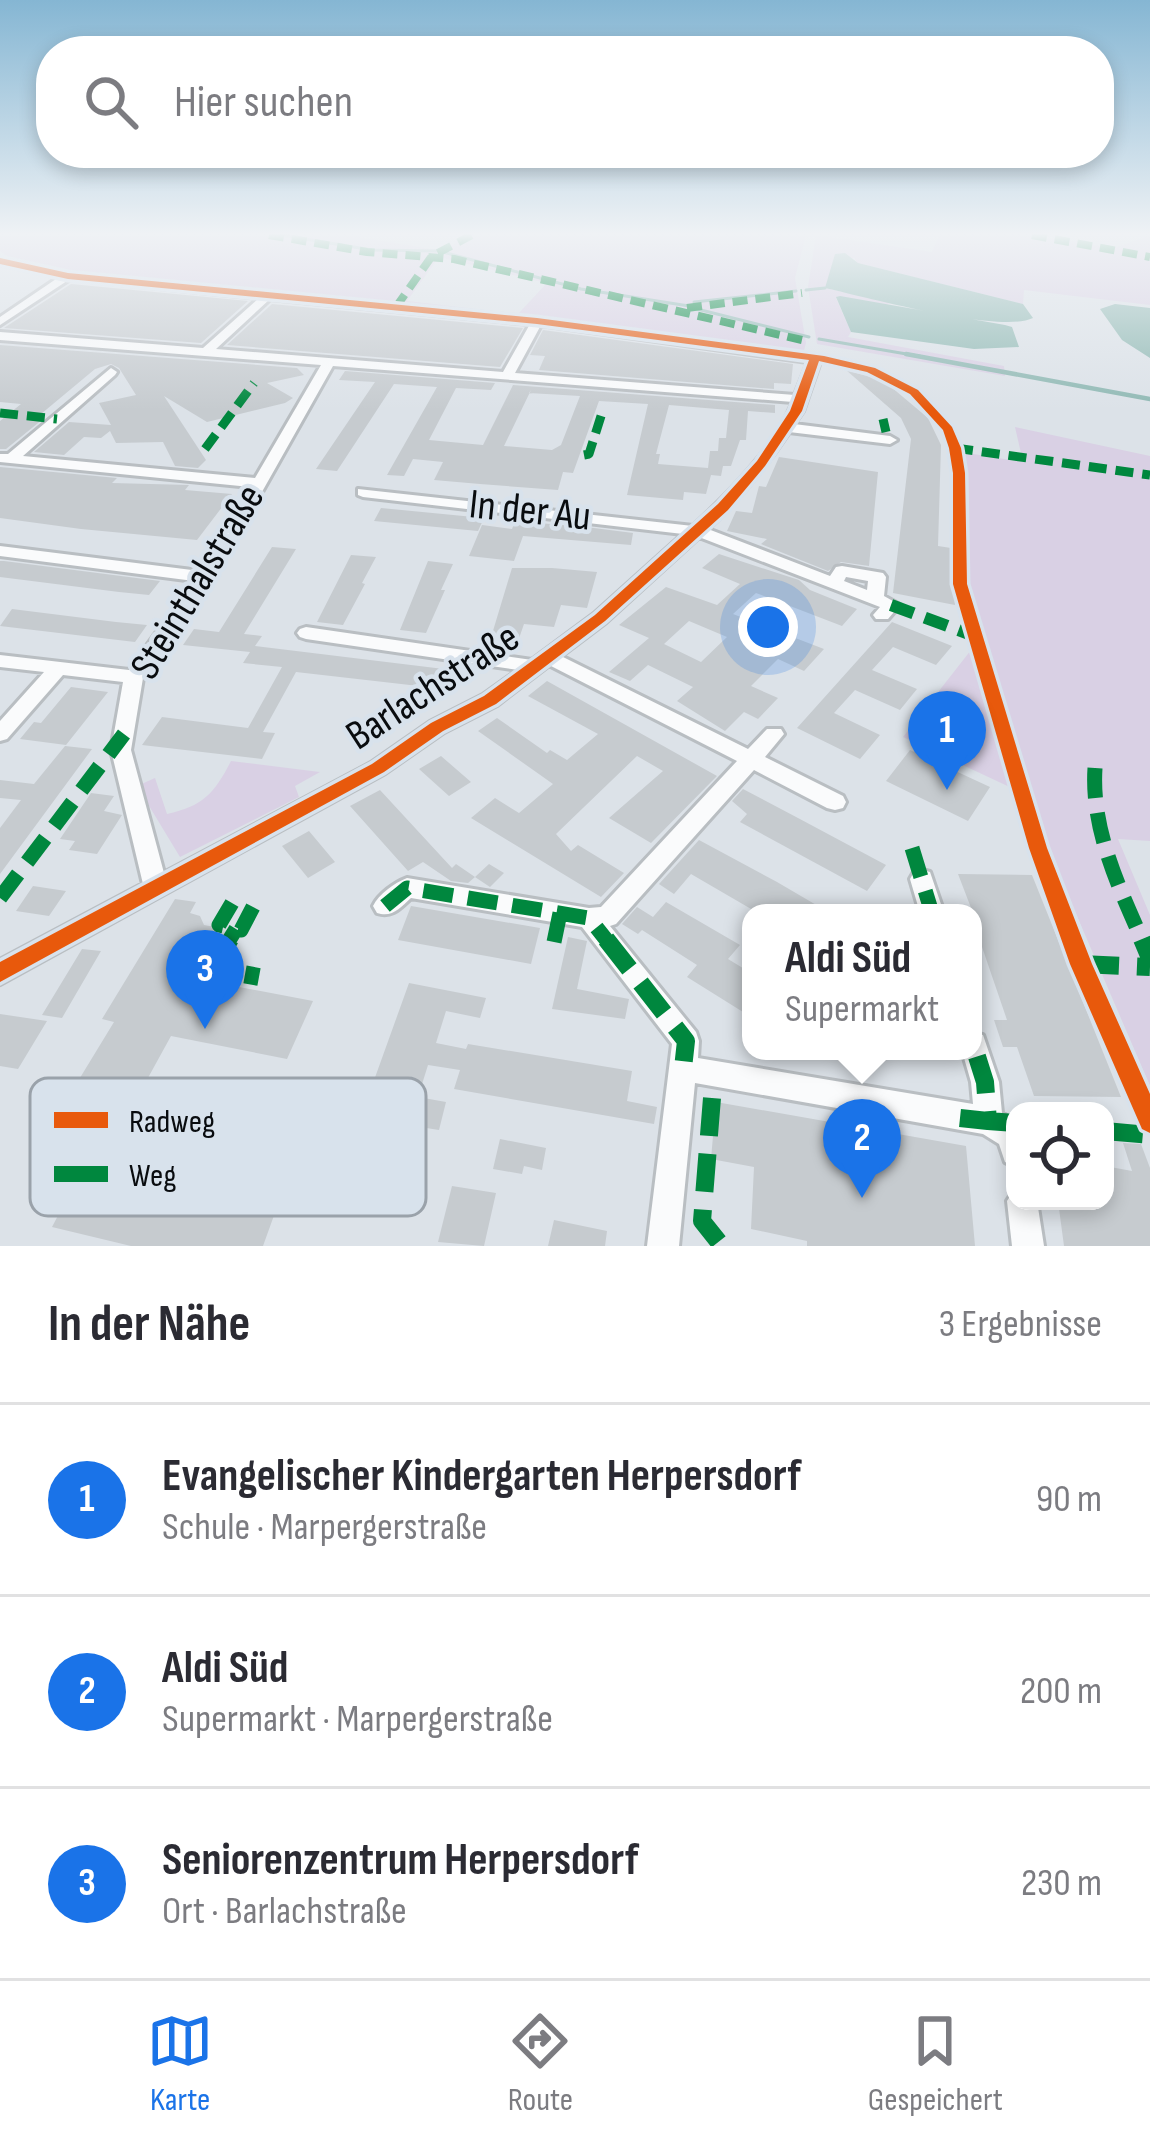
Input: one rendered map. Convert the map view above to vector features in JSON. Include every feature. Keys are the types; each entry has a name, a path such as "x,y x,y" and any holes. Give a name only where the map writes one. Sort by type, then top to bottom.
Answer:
{"street":[{"path":"0,322 43,293"},
{"path":"248,293 537,321 508,374"},
{"path":"207,351 268,295"},
{"name":"Barlachstraße","path":"0,973 378,768 437,727 490,700 600,618 723,507 787,427 815,359 537,321"},
{"path":"0,336 801,399"},
{"name":"Steinthalstraße","path":"157,886 121,750 134,677 205,577 330,361"},
{"path":"5,459 111,372"},
{"path":"787,427 890,440"},
{"path":"5,459 258,483"},
{"name":"In der Au","path":"363,492 697,531 832,584 842,571 877,577 878,607"},
{"path":"0,551 205,577"},
{"path":"306,632 541,661 835,802"},
{"path":"0,661 134,677"},
{"path":"0,734 58,668"},
{"path":"385,906 407,889 607,917 774,734"},
{"path":"922,879 929,904"},
{"path":"590,918 686,1041 663,1246"},
{"path":"978,1060 988,1121"},
{"path":"683,1068 988,1121 1006,1132"},
{"path":"1023,1210 1028,1246"}],"shaded area":[{"path":"269,293 413,293 407,301 518,314 537,293 798,293 806,343 803,354 542,320"},
{"path":"809,293 849,293 891,302 885,306 836,298 851,332 848,337 1004,366 1005,376 817,344"},
{"path":"846,293 979,293 1023,304 1033,318 992,321"},
{"path":"979,293 1024,293 1023,304"},
{"path":"1050,293 1150,293 1150,305"},
{"path":"836,297 1005,325 1012,327 1019,347 974,349 851,332"},
{"path":"1115,304 1150,308 1150,358 1122,340 1100,309"},
{"path":"1015,427 1150,456 1150,841 1118,839 1150,915 1150,1086 1055,865 970,620 961,452 1023,462"},
{"path":"971,650 1016,790 903,737"},
{"path":"231,761 320,772 295,786 299,797 180,857 137,786 155,778 167,814 179,811 206,797"}],"building":[{"path":"57,293 166,293 248,301 201,343 4,328"},
{"path":"272,304 523,328 500,367 227,345"},
{"path":"543,330 793,364 791,384 774,383 774,389 539,370 545,356 530,355"},
{"path":"0,345 297,368 304,375 267,383 293,398 285,403 207,422 164,396 206,460 198,468 175,466 163,442 116,443 110,431 101,438 84,437 64,455 34,452 69,422 111,425 99,403 136,395 119,368 111,364 95,369 35,419 43,419 0,449 0,421 21,404 0,402"},
{"path":"846,370 884,381 928,418 941,445 938,546 951,548 955,605 893,593 911,439 901,418"},
{"path":"345,371 495,383 491,390 456,388 429,440 483,445 513,385 775,405 775,413 748,411 746,440 740,440 731,466 723,466 721,476 711,475 706,494 684,492 683,500 627,495 648,404 599,401 573,473 563,472 558,490 480,484 434,480 443,462 413,459 404,476 387,475 437,387 394,384 337,471 316,469 375,382 339,380","holes":["530,393 580,396 561,445 552,450 504,446","669,405 729,410 726,438 719,438 718,451 710,451 708,468 658,464 660,454 656,454"]},
{"path":"779,457 878,472 869,566 841,562 828,571 761,544 767,539 727,531 736,511 752,513 759,486 766,487"},
{"path":"0,467 117,478 112,483 189,485 185,490 232,494 197,540 81,529 0,518"},
{"path":"381,508 484,518 478,531 374,521"},
{"path":"515,521 633,533 631,545 523,536 514,561 469,556 482,525 512,529"},
{"path":"272,547 296,549 244,634 262,636 255,646 452,670 445,689 296,672 263,732 275,733 262,759 142,745 162,717 248,728 282,667 243,663 250,652 183,645 194,629 219,632"},
{"path":"719,554 799,580 810,590 857,609 842,626 756,593 733,614 824,649 804,671 778,659 751,686 778,698 758,719 744,712 725,731 677,701 693,687 648,665 630,681 609,672 649,638 619,625 666,587 717,605 740,584 702,568","holes":["689,621 727,637 701,662 664,644"]},
{"path":"351,555 376,557 365,584 343,625 317,622"},
{"path":"0,561 160,581 149,595 119,592 0,577"},
{"path":"428,561 453,564 441,590 445,590 426,633 400,630"},
{"path":"512,568 597,572 587,608 561,605 554,627 524,624 516,647 489,644"},
{"path":"12,609 147,625 135,642 0,626"},
{"path":"892,622 952,646 936,665 893,647 872,670 917,689 900,710 855,690 834,713 880,735 860,759 797,728"},
{"path":"547,681 717,776 651,843 609,818 663,771 637,756 556,834 571,851 578,845 624,873 601,897 471,818 495,798 519,813 553,784 478,731 497,718 547,753 550,750 567,760 598,734 528,696"},
{"path":"71,687 108,692 66,745 20,739 34,722 41,723"},
{"path":"65,746 92,749 0,874 0,828 21,800 0,798 0,780 34,784"},
{"path":"910,750 990,787 968,821 886,781"},
{"path":"441,756 471,782 449,796 419,769"},
{"path":"743,789 886,865 867,891 740,822 747,814 732,801"},
{"path":"380,790 452,868 456,864 475,877 468,883 451,881 423,862 408,871 350,806"},
{"path":"91,793 114,796 104,811 122,815 97,854 69,850 75,841 60,839"},
{"path":"309,831 335,862 308,878 282,846"},
{"path":"699,840 815,904 743,904 691,874 674,894 659,884"},
{"path":"489,864 504,873 490,887 475,877"},
{"path":"958,874 1032,875 1121,1097 1034,1096 1017,1047 1003,1047 994,1020 1007,1020 982,947 982,904 970,904"},
{"path":"33,886 66,891 49,916 16,911"},
{"path":"175,899 196,902 190,913 200,916 204,925 220,928 192,978 313,1001 287,1059 171,1036 148,1078 80,1078 114,1022 102,1019"},
{"path":"666,902 740,945 728,959 742,968 742,1011 687,977 697,965 642,930 638,934 622,924 637,907 653,917"},
{"path":"411,906 540,928 531,964 398,940"},
{"path":"568,937 587,941 577,989 629,999 625,1019 552,1009"},
{"path":"82,949 101,951 62,1018 42,1015"},
{"path":"409,983 486,998 480,1018 446,1011 436,1043 632,1071 627,1101 657,1107 654,1124 454,1089 460,1070 428,1065 424,1078 375,1078"},
{"path":"0,1014 47,1021 18,1069 0,1066"},
{"path":"426,1098 446,1102 439,1130 426,1128"},
{"path":"716,1102 966,1146 975,1246 807,1246 807,1241 751,1229 754,1167 711,1159"},
{"path":"500,1139 546,1148 542,1170 524,1166 522,1174 493,1169"},
{"path":"1123,1143 1141,1144 1150,1168 1150,1246 1064,1246 1059,1210 1114,1210 1114,1168 1132,1171"},
{"path":"452,1186 496,1193 484,1246 438,1242"},
{"path":"58,1216 274,1216 263,1246 131,1246 52,1227"},
{"path":"554,1220 607,1231 605,1246 548,1246"}],"waterway":[{"path":"607,293 689,306"},
{"path":"694,302 776,293"},
{"path":"693,308 809,337"},
{"path":"819,339 924,357"},
{"path":"906,354 1150,399"}],"marked path":[{"path":"396,307 406,293"},
{"path":"601,293 802,340"},
{"path":"687,308 801,293"},
{"path":"205,449 254,383"},
{"path":"0,413 57,419"},
{"path":"584,455 589,454 602,413"},
{"path":"883,419 886,432"},
{"path":"955,448 1150,475"},
{"path":"891,605 972,635"},
{"path":"0,898 124,734"},
{"path":"1095,768 1102,838 1150,958"},
{"path":"912,848 929,904"},
{"path":"385,906 407,888 589,918 686,1041 683,1068"},
{"path":"232,903 219,925 241,930 253,907"},
{"path":"554,942 560,913"},
{"path":"236,929 219,959 226,971 259,977"},
{"path":"1081,964 1150,967"},
{"path":"960,1118 988,1121 978,1060"},
{"path":"712,1098 702,1221 722,1246"},
{"path":"988,1121 1006,1122"},
{"path":"1114,1132 1150,1135"}],"cycle path":[{"path":"247,293 537,321 824,359 871,370 914,392 948,429 955,448 960,584 1038,848 1081,964 1150,1121"},
{"path":"0,973 378,768 437,727 490,700 600,618 723,507 761,463 796,411 815,359"}],"place":[{"name":"Evangelischer Kindergarten Herpersdorf","path":"947,790"},
{"name":"Seniorenzentrum Herpersdorf","path":"205,1029"},
{"name":"Aldi Süd","path":"862,1198"}]}
